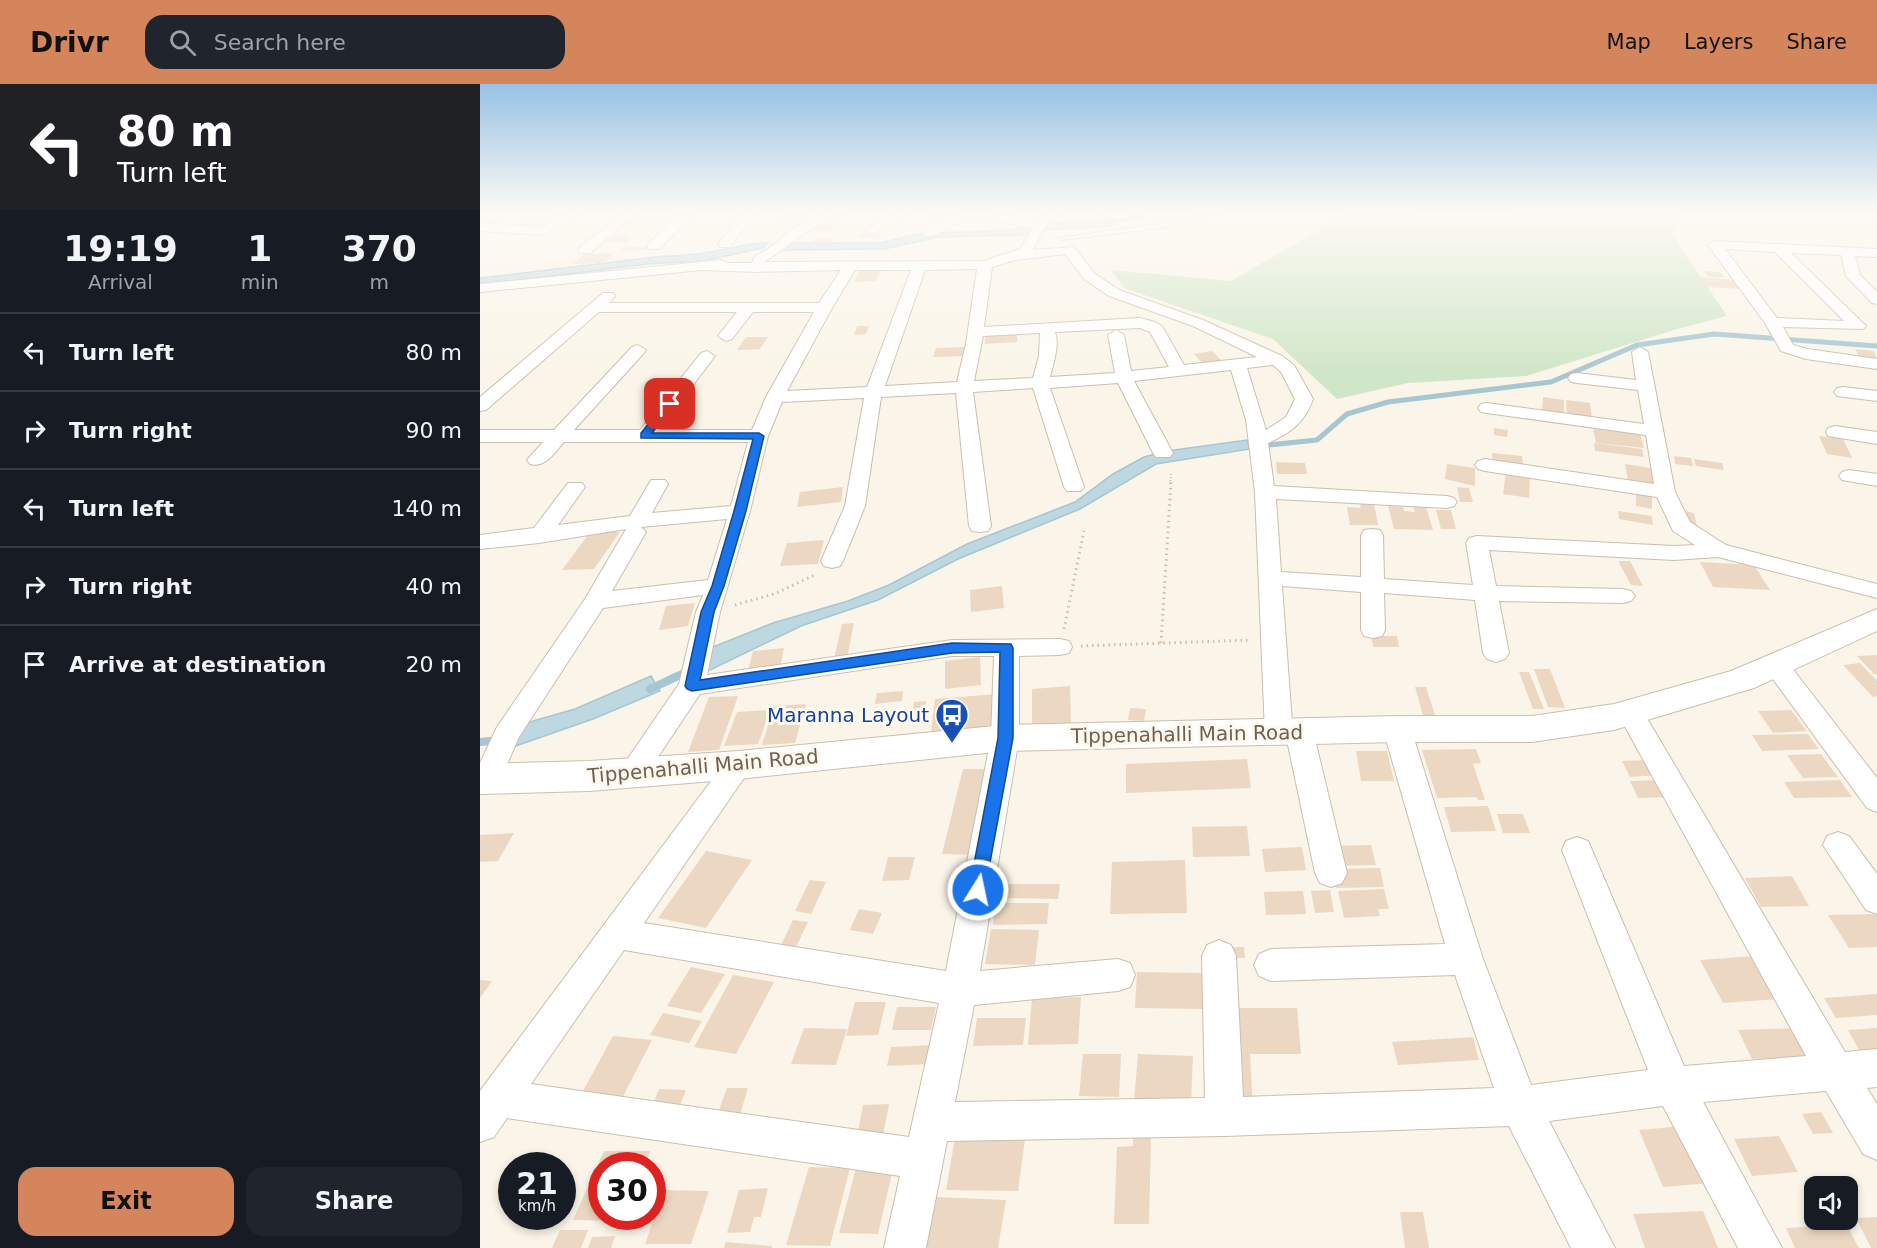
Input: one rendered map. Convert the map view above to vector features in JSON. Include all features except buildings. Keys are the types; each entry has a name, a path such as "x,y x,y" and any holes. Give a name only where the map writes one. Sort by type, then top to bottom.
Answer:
{"street":[{"path":"480,288 702,267"},
{"path":"721,267 820,267"},
{"path":"632,773 694,677 708,612 740,511 759,436 776,397 824,308 850,267"},
{"path":"832,561 855,506 873,394 919,267"},
{"path":"980,526 964,387 985,267"},
{"path":"1082,267 1089,276 1114,293 1198,323 1276,360 1288,369 1304,399 1300,416 1259,447"},
{"path":"1732,267 1787,348 1806,354 1877,364"},
{"path":"1796,267 1858,326"},
{"path":"1851,267 1853,276 1877,300"},
{"path":"480,406 595,307 640,273"},
{"path":"595,307 824,308"},
{"path":"726,336 749,307"},
{"path":"975,332 1140,323 1156,329 1180,372"},
{"path":"1774,326 1877,325"},
{"path":"1045,328 1049,336 1040,383 1074,486"},
{"path":"1116,335 1124,378 1163,453"},
{"path":"537,460 638,350"},
{"path":"1640,352 1665,492 1681,526 1718,550"},
{"path":"645,436 707,356"},
{"path":"776,397 873,394 1124,378 1276,360"},
{"path":"1238,365 1255,420 1265,492 1272,639 1289,731 1331,873"},
{"path":"1577,378 1646,386"},
{"path":"1844,392 1877,396"},
{"path":"1487,408 1654,431"},
{"path":"1835,432 1877,438"},
{"path":"480,436 759,436"},
{"path":"1485,465 1665,492"},
{"path":"1849,476 1877,480"},
{"path":"493,763 596,600 658,484"},
{"path":"539,536 575,487"},
{"path":"1265,492 1447,502"},
{"path":"480,542 636,527 740,511"},
{"path":"1372,535 1373,630"},
{"path":"1496,653 1477,543 1674,553 1718,550 1877,591"},
{"path":"1269,578 1484,593 1623,596"},
{"path":"596,600 718,586"},
{"name":"Tippenahalli Main Road","path":"493,763 589,776 739,765 1005,738 1397,729 1532,729 1614,717 1742,680 1877,619"},
{"path":"694,677 952,648 1060,647"},
{"path":"905,1248 959,990 1005,738 1007,648"},
{"path":"1776,665 1877,800"},
{"path":"1630,712 1836,1073 1877,1140"},
{"path":"1397,729 1466,959 1520,1106 1594,1248"},
{"path":"739,765 489,1111 923,1159"},
{"path":"1838,845 1877,900"},
{"path":"1577,850 1673,1086 1761,1248"},
{"path":"616,934 959,990 1118,975"},
{"path":"1219,956 1225,1117"},
{"path":"1271,965 1466,959"},
{"path":"932,1122 1225,1117 1520,1106 1673,1086 1877,1068"}],"path":[{"path":"1161,643 1171,474"},
{"path":"1084,531 1060,647 1272,639"},
{"path":"708,612 774,594 818,573 832,561"}],"green space":[{"path":"1255,267 1694,267 1727,316 1526,376 1408,383 1337,399 1273,339 1124,288 1111,270 1231,281"}],"water":[{"path":"569,267 621,267 480,285 480,278"},
{"path":"1247,440 1250,449 1156,464 1080,509 958,559 878,600 801,626 708,671 703,651 773,623 848,601 889,585 967,544 1075,502 1113,474 1144,457 1167,451"},
{"path":"651,676 660,691 593,719 507,749 515,726 575,709"}],"waterway":[{"path":"1259,446 1317,440 1347,414 1388,402 1551,382 1637,345 1714,334 1877,346"},
{"path":"672,678 688,671"},
{"path":"650,689 676,677"},
{"path":"480,742 501,740"}],"place":[{"name":"Maranna Layout","path":"952,744"}],"route":[{"path":"670,404 645,436 759,436 750,477 718,586 708,612 692,686 952,648 1007,648 1005,738 978,890"}]}
